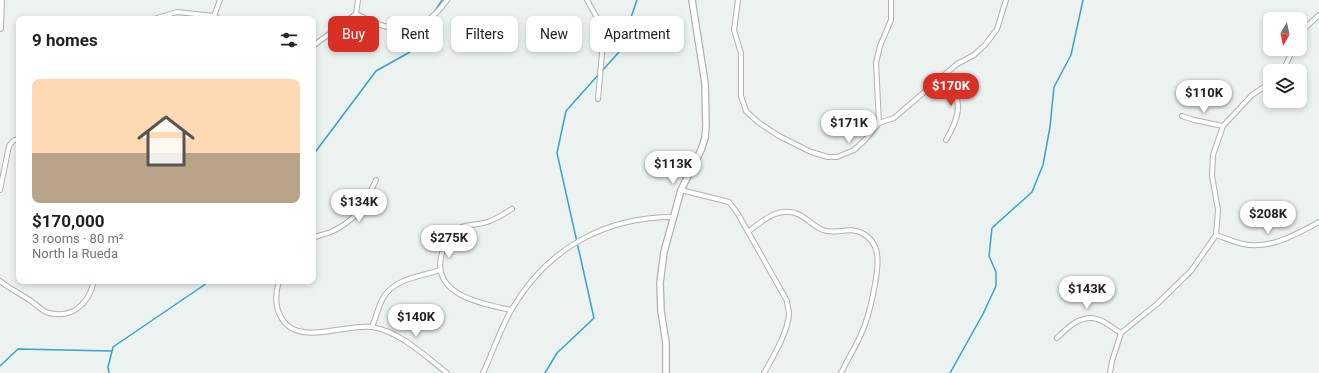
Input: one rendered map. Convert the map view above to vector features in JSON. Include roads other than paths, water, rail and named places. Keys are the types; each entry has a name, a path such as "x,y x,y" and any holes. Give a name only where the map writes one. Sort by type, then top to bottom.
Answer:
{"main road":[{"path":"0,28 1,0"}],"street":[{"path":"164,16 177,12 214,16 220,0"},
{"path":"316,44 356,14 358,0"},
{"path":"356,14 387,27 402,28 416,25 431,19 447,0"},
{"path":"588,0 604,30 598,99"},
{"path":"666,373 666,343 661,311 660,283 664,252 680,190 701,150 705,138 706,125 705,84 692,0"},
{"path":"738,0 734,30 741,53 741,96 746,111 759,123 779,136 811,152 828,157 837,157 854,150 865,140 879,123 894,118 957,64 974,55 985,45 997,30 1006,0"},
{"path":"879,123 876,63 880,46 891,20 891,0"},
{"path":"1307,26 1319,15"},
{"path":"946,74 953,86 959,105 956,124 946,140"},
{"path":"1110,373 1112,361 1122,333 1157,304 1192,271 1216,235 1218,210 1212,176 1213,155 1223,126 1252,95 1263,88"},
{"path":"1182,116 1223,126"},
{"path":"0,190 9,146 16,140"},
{"path":"316,237 331,232 350,221 364,206 376,180"},
{"path":"680,190 729,202 778,284 786,301 789,314 785,328 777,348 764,373"},
{"path":"511,310 466,298 454,291 440,270 442,248 454,231 468,224 490,221 512,209"},
{"path":"748,232 768,217 778,212 788,212 799,215 824,231 856,231 863,234 873,243 877,254 878,264 867,320 841,373"},
{"path":"482,373 511,310 530,283 564,250 578,240 604,229 652,217 673,217"},
{"path":"1216,235 1244,244 1262,245 1281,240 1319,222"},
{"path":"372,327 383,299 390,289 400,282 440,270"},
{"path":"0,281 8,288 48,313 65,314 82,307 93,284"},
{"path":"278,284 276,298 277,310 286,326 296,331 314,334 334,329 372,327 397,336 407,342 447,373"},
{"path":"1056,338 1070,325 1084,318 1097,318 1122,333"}],"waterway":[{"path":"435,11 442,0"},
{"path":"602,71 619,52 637,0"},
{"path":"950,373 983,314 996,286 996,272 989,256 992,228 1032,192 1043,165 1050,127 1054,87 1071,55 1083,0"},
{"path":"316,151 376,71 410,52"},
{"path":"545,373 557,353 594,318 557,153 566,111 599,74"},
{"path":"109,373 108,367 113,347 206,284"},
{"path":"0,366 18,349 111,351"}]}
